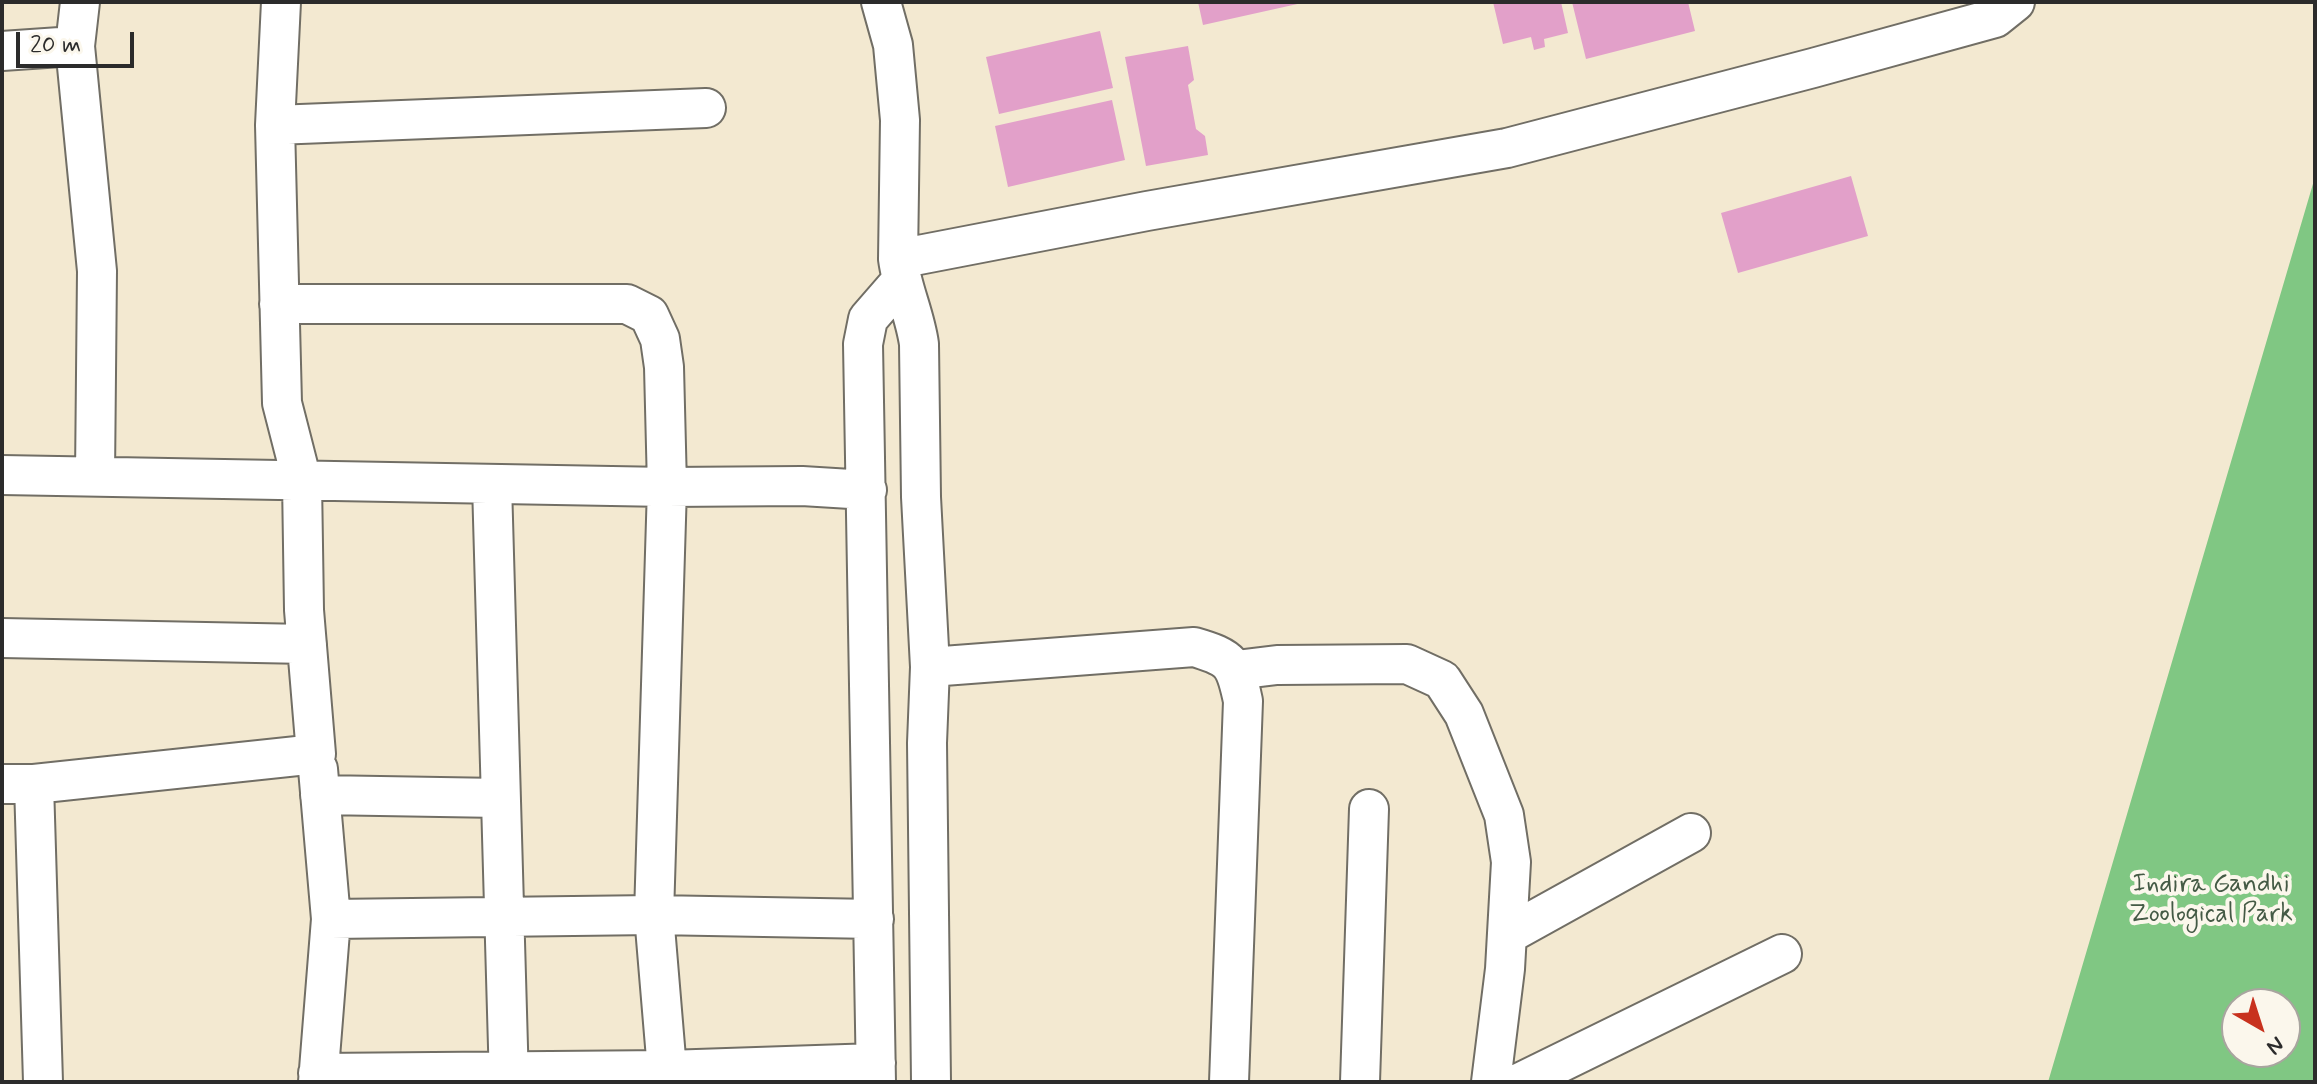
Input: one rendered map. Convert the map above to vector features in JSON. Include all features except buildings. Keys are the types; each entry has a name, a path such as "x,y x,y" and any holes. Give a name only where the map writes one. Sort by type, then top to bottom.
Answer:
{"street":[{"path":"80,2 75,46 97,271 95,476"},
{"path":"281,2 275,125 282,403 302,481 304,610 331,919 318,1078 876,1072 863,344 868,319 900,270 1147,211 1507,148 1995,18 2015,2"},
{"path":"881,2 893,45 900,120 900,270 919,344 921,497 930,667 927,743 931,1082"},
{"path":"2,51 75,46"},
{"path":"275,125 706,108"},
{"path":"279,304 627,304 649,315 660,339 664,367 667,487 654,915 667,1076"},
{"path":"2,475 667,487 802,486 867,490"},
{"path":"492,484 509,1076"},
{"path":"2,638 307,644"},
{"path":"930,667 1194,647 1219,654 1236,670 1243,701 1229,1082"},
{"path":"1236,670 1277,665 1407,664 1442,680 1464,714 1504,815 1511,862 1505,969 1491,1082"},
{"path":"43,1082 18,784 316,754"},
{"path":"320,795 500,798"},
{"path":"1360,1082 1369,809"},
{"path":"1507,935 1691,833"},
{"path":"331,919 654,915 874,919"},
{"path":"1521,1082 1782,954"}],"green space":[{"name":"Indira Gandhi Zoological Park","path":"2315,177 2315,1082 2048,1082"}]}
